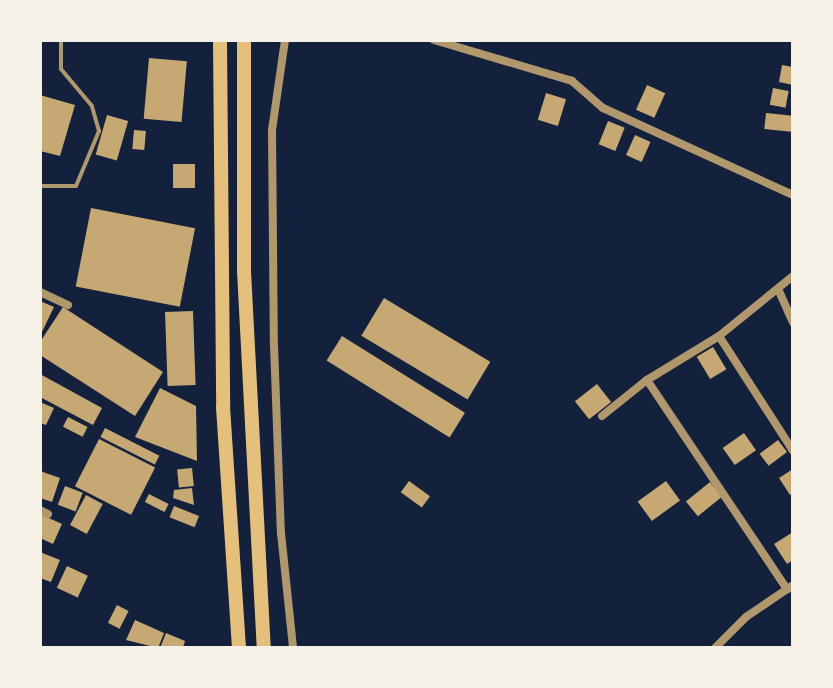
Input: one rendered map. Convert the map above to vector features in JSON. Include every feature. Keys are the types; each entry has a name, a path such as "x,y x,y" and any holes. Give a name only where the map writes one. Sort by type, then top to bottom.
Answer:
{"highway":[{"path":"220,40 223,407 239,648"},
{"path":"244,40 244,271 264,648"}],"street":[{"path":"285,40 272,130 274,315 281,533 293,648"},
{"path":"434,40 572,81 603,108 793,195"},
{"path":"602,416 647,380 719,336 779,291 793,276"},
{"path":"779,291 793,322"},
{"path":"40,292 68,305"},
{"path":"719,336 793,451"},
{"path":"647,380 790,587 746,617 715,648"}],"lane":[{"path":"40,186 76,186 99,131 92,106 61,69 61,40"}],"building":[{"path":"149,58 187,61 182,122 144,119"},
{"path":"782,65 793,67 793,85 779,82"},
{"path":"647,85 665,93 654,118 636,110"},
{"path":"773,88 789,91 785,108 770,105"},
{"path":"546,93 566,99 558,126 538,120"},
{"path":"40,95 75,105 60,156 40,151"},
{"path":"766,113 793,116 791,132 764,129"},
{"path":"107,115 128,121 117,160 96,154"},
{"path":"608,121 625,128 615,151 599,144"},
{"path":"134,130 146,131 144,150 132,149"},
{"path":"635,135 651,142 642,162 626,155"},
{"path":"173,164 195,164 195,188 173,188"},
{"path":"91,208 195,228 180,307 76,287"},
{"path":"384,298 490,362 468,400 361,336"},
{"path":"40,301 54,307 40,336"},
{"path":"63,307 163,372 135,416 40,355 40,342"},
{"path":"193,311 196,385 168,386 165,312"},
{"path":"342,336 465,413 450,437 327,361"},
{"path":"713,347 726,369 710,379 697,357"},
{"path":"40,374 102,408 93,425 40,397"},
{"path":"597,384 611,402 589,419 575,401"},
{"path":"160,388 196,406 197,461 135,437"},
{"path":"40,402 54,408 46,425 40,423"},
{"path":"68,417 88,427 83,437 63,427"},
{"path":"105,428 159,456 155,465 100,437"},
{"path":"744,433 756,450 735,465 723,448"},
{"path":"99,439 155,468 131,515 75,486"},
{"path":"778,440 787,452 769,466 760,454"},
{"path":"192,468 194,486 179,487 177,470"},
{"path":"793,469 793,492 790,495 779,478"},
{"path":"40,471 60,478 52,502 40,498"},
{"path":"409,481 430,496 422,508 401,492"},
{"path":"666,481 680,500 652,521 638,502"},
{"path":"710,482 722,497 698,516 686,502"},
{"path":"65,486 83,493 76,511 58,505"},
{"path":"192,488 194,505 173,498 174,490"},
{"path":"149,494 169,504 165,512 145,502"},
{"path":"86,495 103,504 87,534 70,525"},
{"path":"174,506 199,516 195,527 170,517"},
{"path":"42,515 62,524 53,544 40,538"},
{"path":"793,532 793,560 787,564 774,544"},
{"path":"40,552 60,560 51,582 40,578"},
{"path":"67,566 88,576 78,597 57,588"},
{"path":"117,605 129,611 120,629 108,623"},
{"path":"135,620 164,633 158,648 126,640"},
{"path":"166,633 185,641 183,648 160,648"}]}
